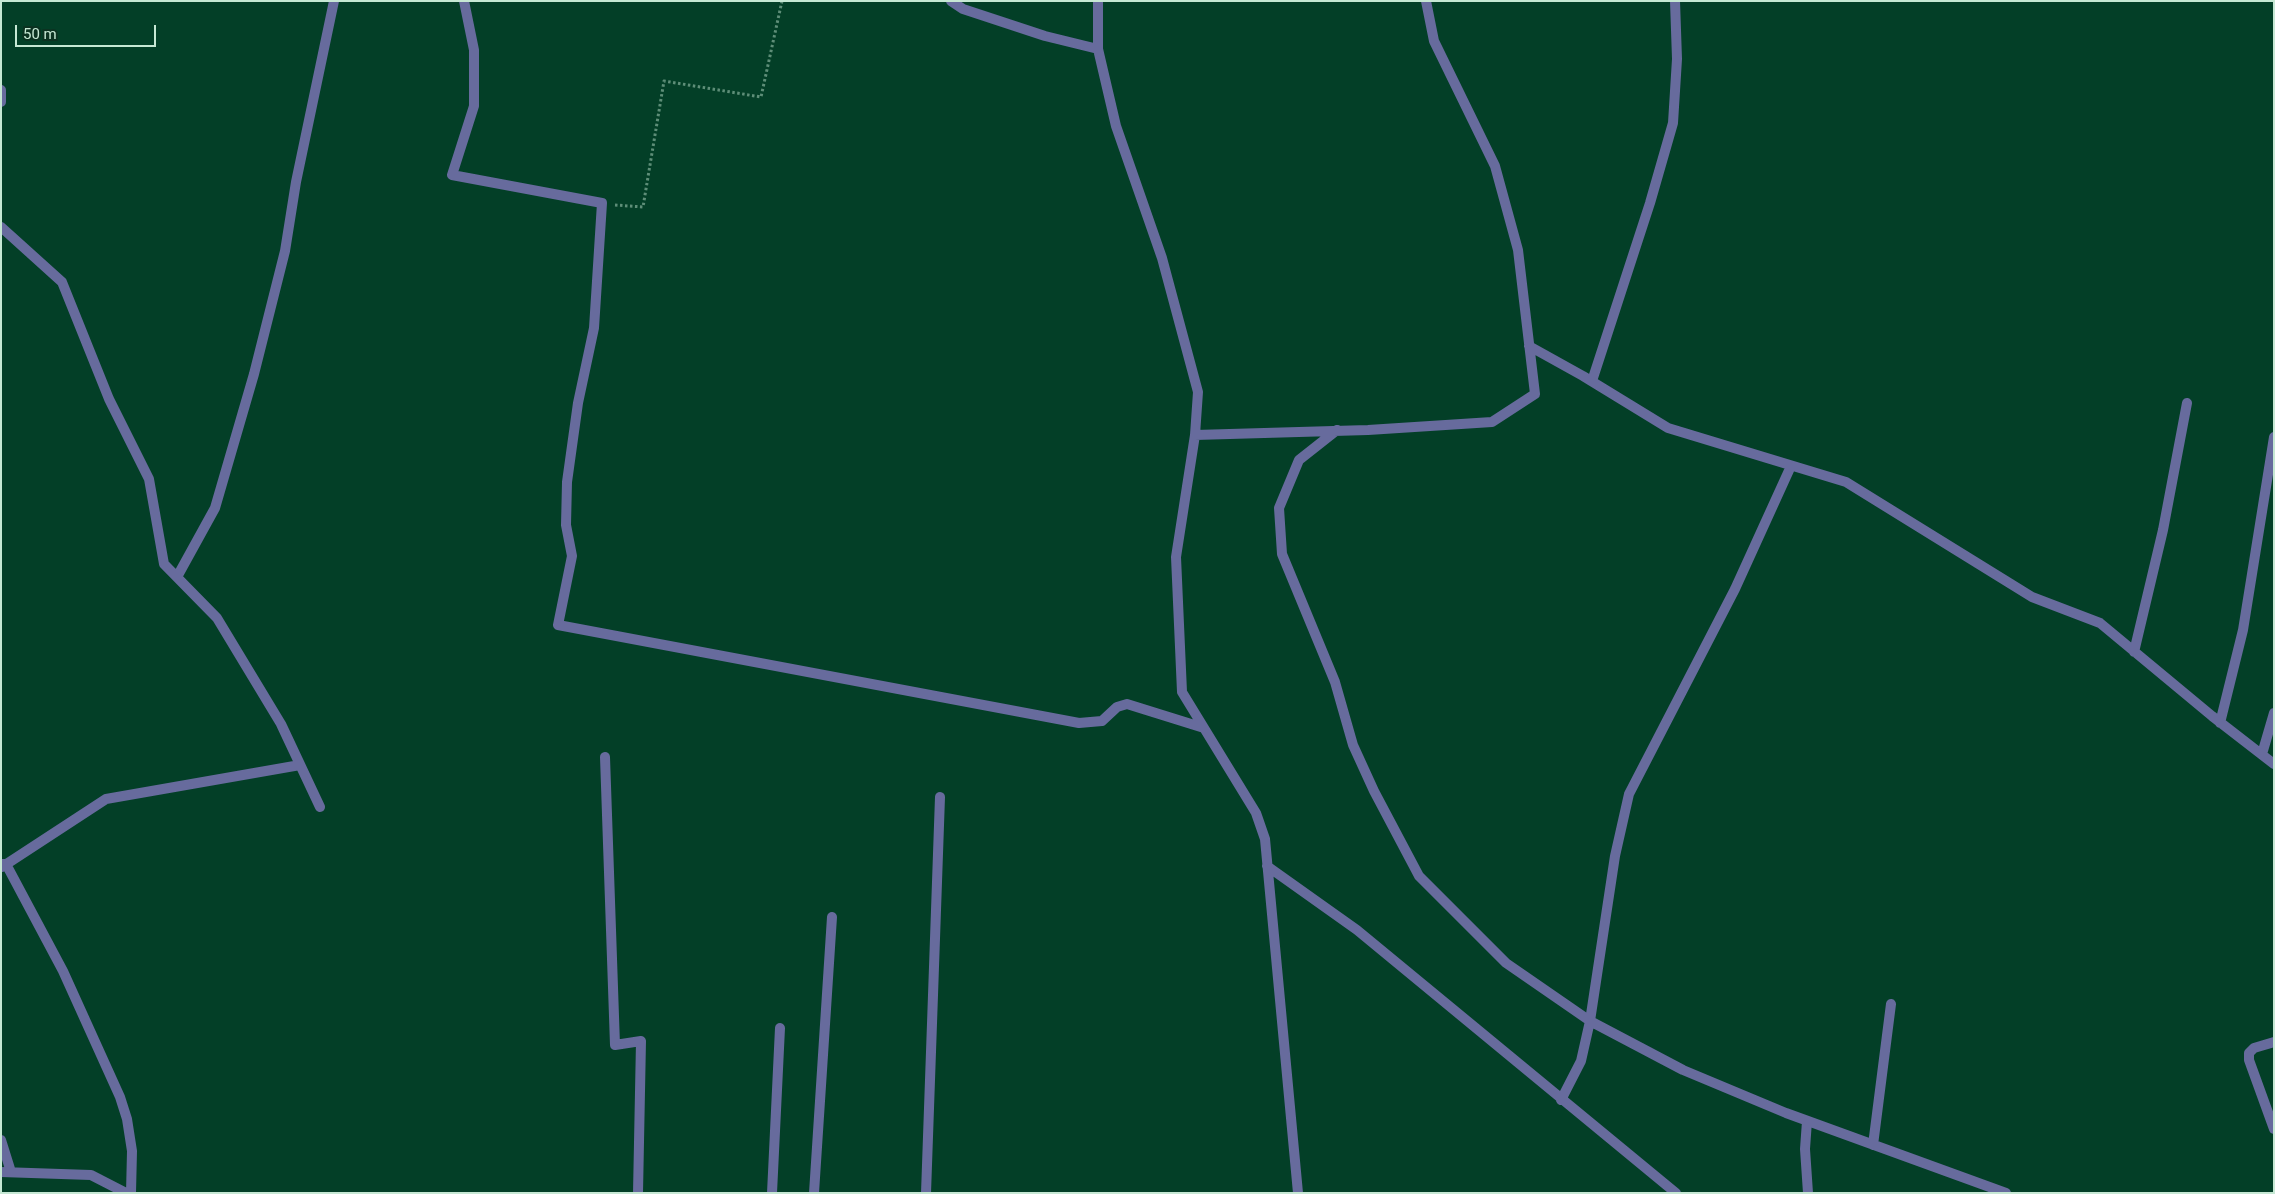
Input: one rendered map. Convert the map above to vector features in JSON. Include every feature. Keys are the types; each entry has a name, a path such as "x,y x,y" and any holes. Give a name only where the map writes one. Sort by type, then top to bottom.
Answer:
{"street":[{"path":"177,577 215,508 254,374 285,251 296,182 334,1"},
{"path":"464,1 474,50 474,106 452,175 602,203 594,328 578,403 567,482 566,525 572,556 558,625 1079,723 1102,721 1117,707 1127,704 1204,728"},
{"path":"951,1 963,9 1036,33 1098,49"},
{"path":"1098,1 1098,49 1116,126 1162,258 1198,392 1195,435 1176,557 1182,692 1256,813 1265,839 1298,1193"},
{"path":"1195,435 1492,422 1535,394 1518,250 1495,166 1434,41 1426,1"},
{"path":"1592,381 1650,203 1673,122 1677,59 1675,1"},
{"path":"1,90 1,101"},
{"path":"1,227 62,282 109,399 149,479 164,564 217,618 281,724 320,807"},
{"path":"1529,346 1592,381 1668,428 1846,482 2032,596 2100,623 2274,764"},
{"path":"2134,652 2162,530 2187,403"},
{"path":"1337,430 1299,460 1279,508 1282,554 1335,682 1353,745 1374,791 1419,876 1506,963 1590,1021 1683,1070 1807,1120 2006,1193"},
{"path":"2220,722 2243,630 2274,437"},
{"path":"1561,1100 1581,1061 1590,1021 1616,856 1629,794 1735,589 1791,466"},
{"path":"2262,754 2274,713"},
{"path":"605,757 615,1045 641,1041 638,1193"},
{"path":"130,1193 132,1151 127,1119 120,1097 64,971 3,865 106,799 300,765"},
{"path":"926,1193 940,797"},
{"path":"1267,866 1357,930 1676,1193"},
{"path":"814,1193 832,917"},
{"path":"1873,1145 1890,1004"},
{"path":"772,1193 780,1028"},
{"path":"2274,1042 2254,1048 2249,1053 2249,1060 2274,1129"},
{"path":"1807,1120 1805,1149 1808,1193"},
{"path":"1,1140 6,1172 90,1175 126,1193"}],"path":[{"path":"602,203 643,207 664,80 760,97 782,1"}]}
